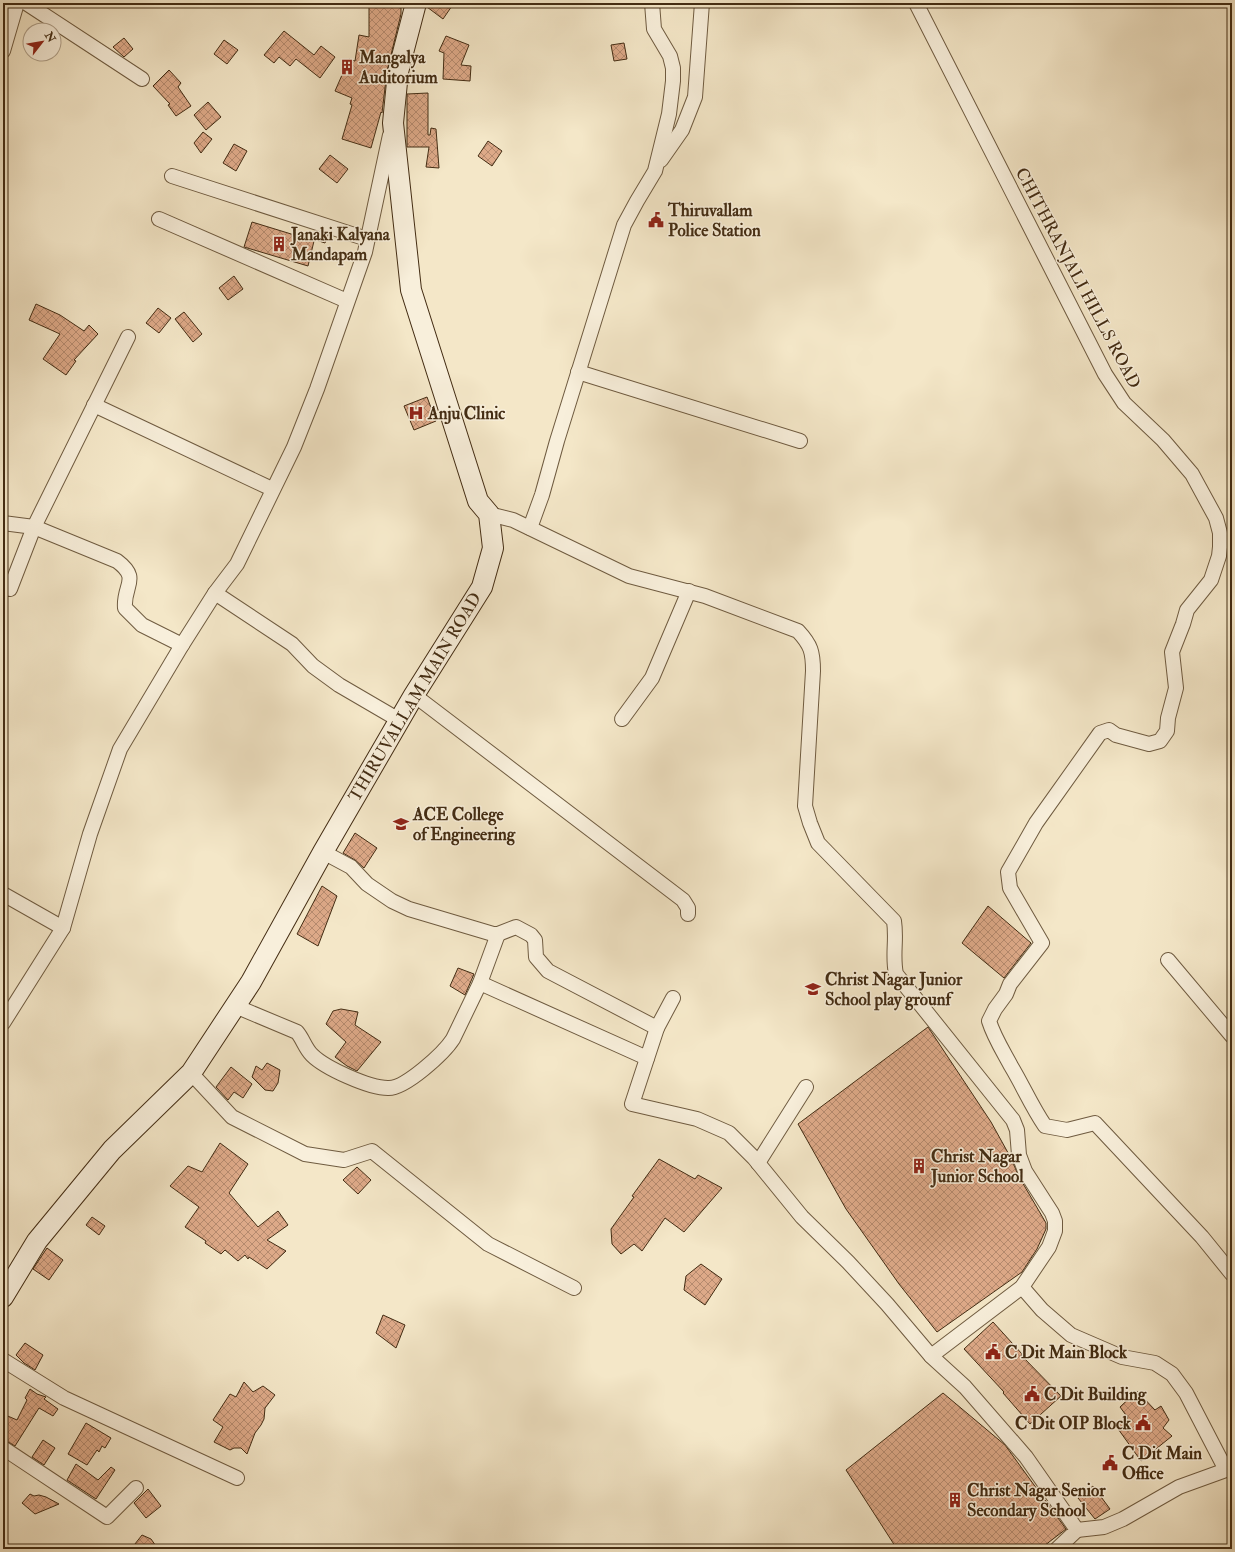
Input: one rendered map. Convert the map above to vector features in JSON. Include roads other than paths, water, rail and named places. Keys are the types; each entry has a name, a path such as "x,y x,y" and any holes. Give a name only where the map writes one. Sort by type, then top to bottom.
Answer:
{"main road":[{"name":"THIRUVALLAM MAIN ROAD","path":"3,1297 37,1241 112,1150 192,1073 251,982 323,852 399,720 482,587 493,548 488,514 478,501 411,290 393,123 398,72 416,3"}],"street":[{"path":"3,51 17,3"},
{"path":"26,3 142,79"},
{"path":"530,528 542,495 578,372 624,226 655,171 669,114 673,68 670,56 654,29 652,3"},
{"path":"657,165 682,130 695,97 702,3"},
{"name":"CHITHRANJALI HILLS ROAD","path":"916,3 1105,374 1124,403 1163,440 1192,474 1216,518 1220,533 1220,556 1211,580 1187,610 1172,652 1176,688 1168,718 1167,731 1160,741 1149,744 1116,735 1109,730 1100,733 1036,823 1008,872 1010,888 1042,943 1010,984 1006,994 995,1009 989,1021 993,1035 1045,1126 1067,1130 1095,1123 1202,1237 1232,1274"},
{"path":"3,1023 63,928 90,834 120,749 182,645 215,593 237,564 272,489 294,447 317,389 365,252 393,123"},
{"path":"172,176 368,239"},
{"path":"159,219 347,301"},
{"path":"10,589 34,527 128,337"},
{"path":"578,372 800,441"},
{"path":"94,405 272,489"},
{"path":"488,514 514,520 629,576 705,596 798,631 807,640 813,654 805,806 818,843 894,921 895,930 893,960 896,974 1013,1120 1017,1130 1019,1155 1025,1170 1052,1213 1055,1226 1055,1231 1049,1247 1022,1287 931,1356"},
{"path":"3,523 34,527 117,561 126,567 130,573 130,582 124,599 124,608 142,625 182,645"},
{"path":"622,719 652,678 689,591"},
{"path":"215,593 292,644 313,666 339,685 399,720"},
{"path":"414,695 676,895 685,903 688,914"},
{"path":"323,852 351,867 366,884 392,901 410,909 493,934 498,934 512,927 519,928 534,938 536,944 536,957 548,971 657,1028"},
{"path":"3,894 63,928"},
{"path":"235,1006 297,1032 302,1037 312,1055 356,1080 388,1088 396,1086 414,1076 447,1048 460,1026 480,983 498,934"},
{"path":"1168,960 1232,1036"},
{"path":"480,983 647,1058"},
{"path":"673,998 657,1028 632,1104 697,1119 728,1133 758,1163 802,1217 853,1267 887,1304 931,1356 965,1387 1026,1457 1077,1530"},
{"path":"192,1073 232,1118 305,1154 344,1160 372,1151 488,1244 574,1288"},
{"path":"758,1163 806,1087"},
{"path":"1022,1287 1042,1310 1071,1335 1122,1357 1155,1362 1172,1374 1186,1393 1229,1469 1179,1488 1123,1519 1104,1527 1077,1530 1057,1549"},
{"path":"3,1360 64,1398 237,1478"},
{"path":"3,1448 107,1517 136,1488"}],"place":[{"name":"Mangalya Auditorium","path":"347,67"},
{"name":"Thiruvallam Police Station","path":"656,220"},
{"name":"Janaki Kalyana Mandapam","path":"279,244"},
{"name":"Anju Clinic","path":"416,413"},
{"name":"ACE College of Engineering","path":"401,824"},
{"name":"Christ Nagar Junior School play grounf","path":"813,989"},
{"name":"Christ Nagar Junior School","path":"919,1166"},
{"name":"C Dit Main Block","path":"993,1352"},
{"name":"C Dit Building","path":"1032,1394"},
{"name":"C Dit OIP Block","path":"1143,1423"},
{"name":"C Dit Main Office","path":"1110,1463"},
{"name":"Christ Nagar Senior Secondary School","path":"955,1500"}]}
